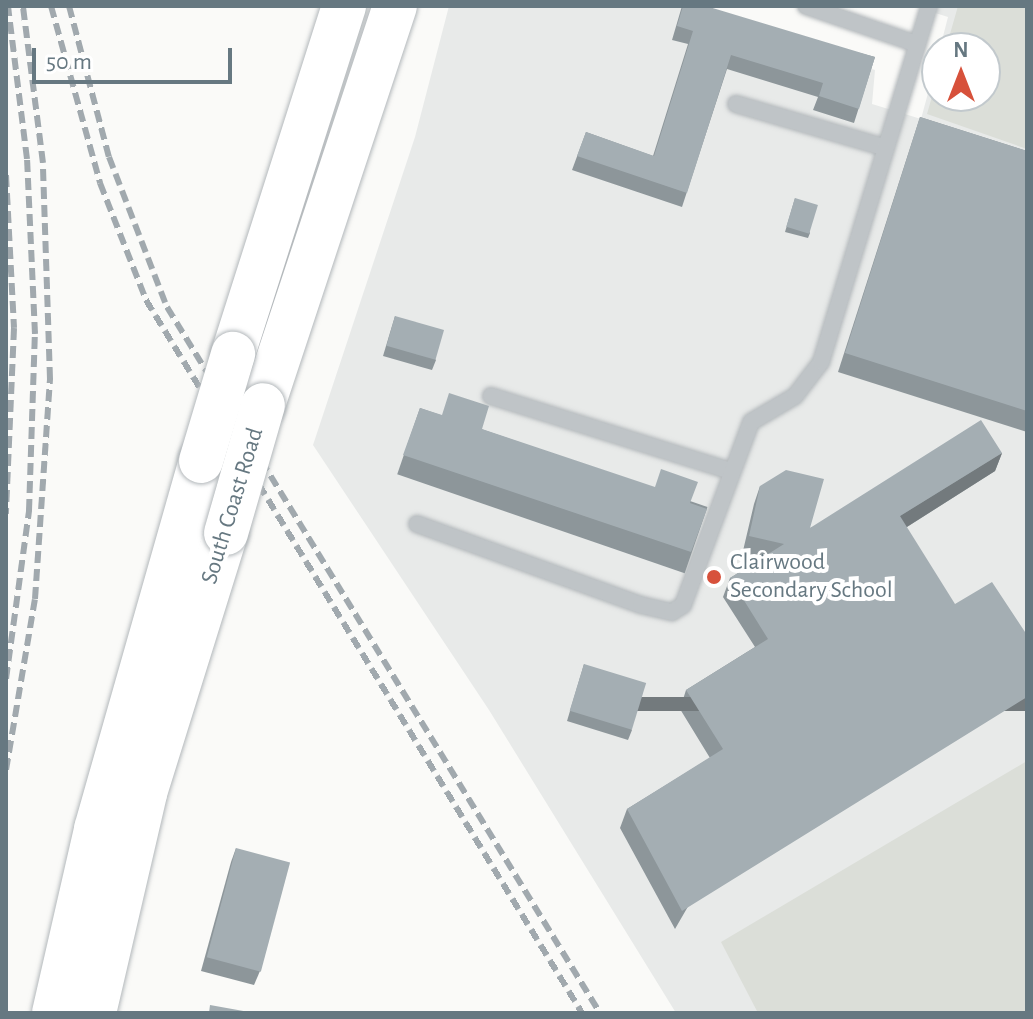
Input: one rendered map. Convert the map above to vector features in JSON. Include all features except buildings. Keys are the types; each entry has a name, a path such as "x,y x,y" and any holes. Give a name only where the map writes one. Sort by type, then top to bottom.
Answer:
{"highway":[{"name":"South Coast Road","path":"54,1013 103,802 201,461 344,6"},
{"name":"South Coast Road","path":"94,1013 145,793 263,405 395,6"}],"lane":[{"path":"806,6 917,44"},
{"path":"417,524 672,612 690,594 731,471 751,422 813,380 929,6"},
{"path":"736,104 886,148"},
{"path":"491,396 731,471"}],"shaded area":[{"name":"Clairwood Secondary School","path":"449,6 675,6 875,70 872,104 921,119 923,112 1001,112 1001,32 944,32 948,17 913,6 1027,6 1027,1013 676,1013 489,710 313,445 415,137"},
{"path":"958,6 1027,6 1027,149 927,114 1001,112 1001,32 951,32"},
{"path":"1027,761 1027,1013 758,1013 721,942"}],"railway":[{"path":"6,679 29,511 35,334 27,159 8,6"},
{"path":"6,770 35,599 50,379 43,163 23,6"},
{"path":"51,6 100,183 146,300 582,1013"},
{"path":"69,6 109,157 167,307 600,1013"},
{"path":"6,175 14,328 6,514"}],"place":[{"name":"Clairwood Secondary School","path":"714,577"}]}
